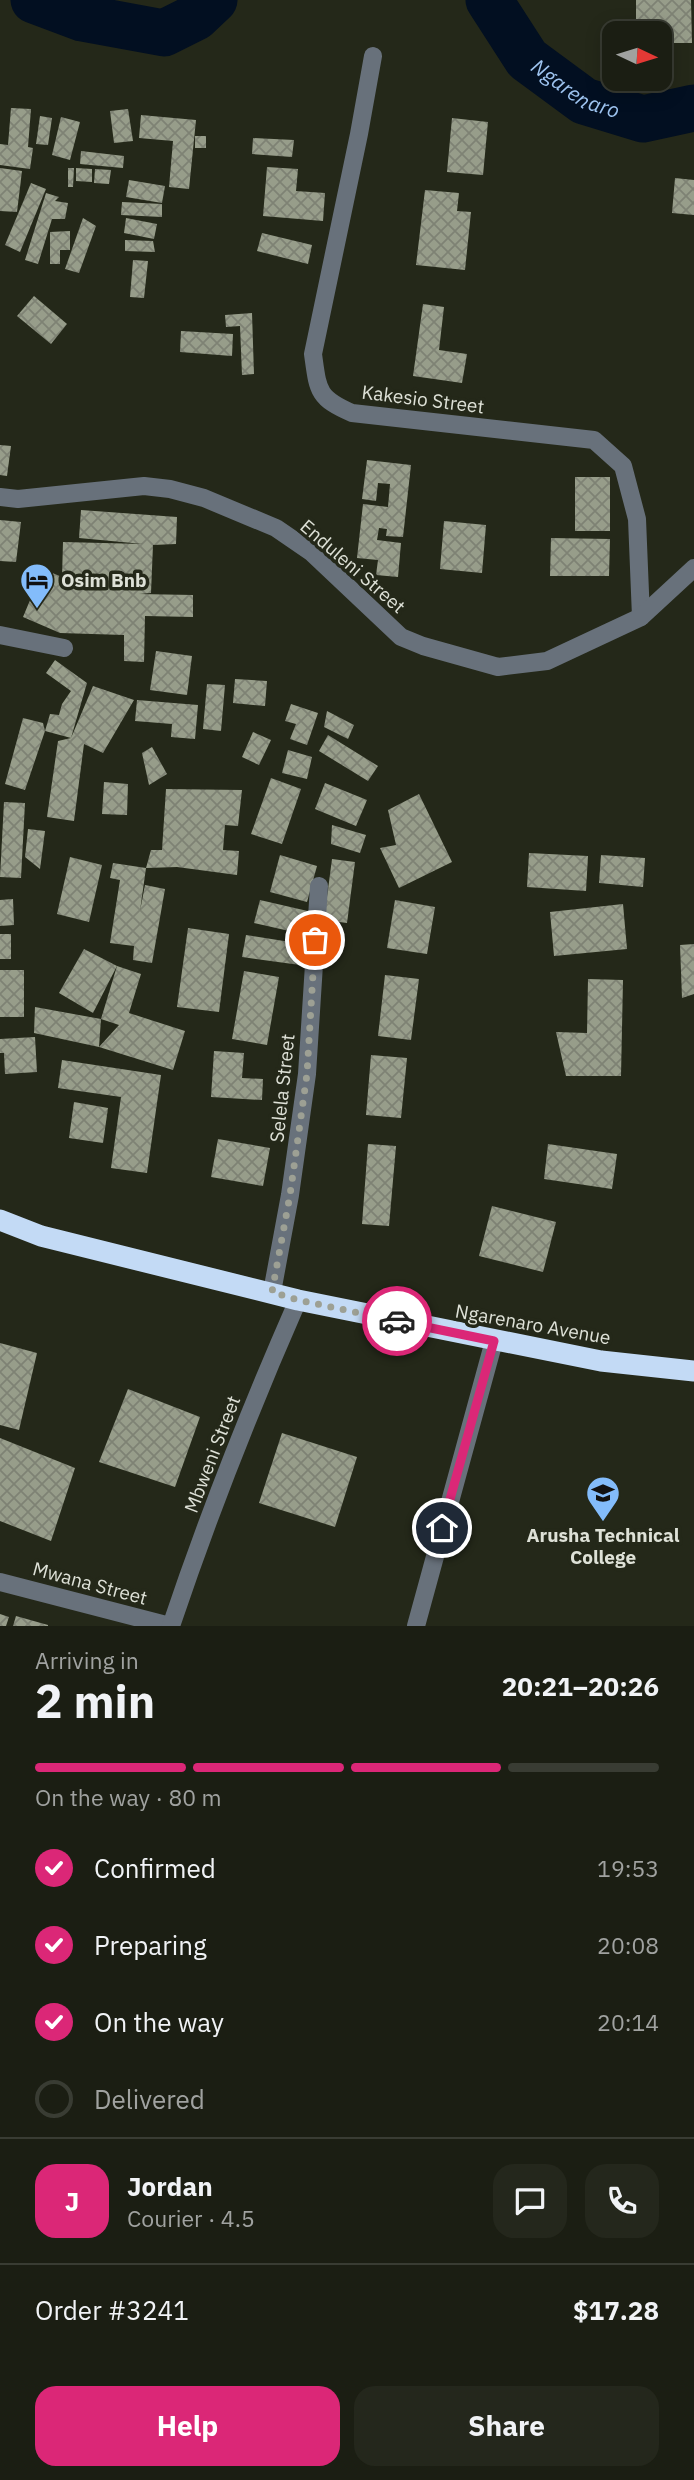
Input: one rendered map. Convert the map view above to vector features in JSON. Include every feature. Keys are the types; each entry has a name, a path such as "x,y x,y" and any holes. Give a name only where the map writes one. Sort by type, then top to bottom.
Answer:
{"highway":[{"name":"Ngarenaro Avenue","path":"0,1220 41,1236 298,1300 494,1341 601,1360 694,1371"}],"street":[{"name":"Kakesio Street","path":"373,56 313,354 317,388 332,404 352,413 594,440 623,466 637,519 641,617"},
{"name":"Enduleni Street","path":"0,497 18,499 144,486 170,489 204,498 276,527 311,552 401,637 498,667 547,661 641,617 694,568"},
{"path":"0,635 64,648"},
{"name":"Selela Street","path":"272,1292 290,1195 307,1074 319,886"},
{"name":"Mbweni Street","path":"170,1626 254,1405 298,1300"},
{"path":"416,1626 494,1341"},
{"name":"Mwana Street","path":"0,1582 170,1626"}],"building":[{"path":"636,0 691,0 692,43 672,43 672,21 636,21"},
{"path":"11,108 31,109 28,147 33,148 30,169 0,165 0,144 8,145"},
{"path":"128,109 133,141 114,143 110,111"},
{"path":"141,115 196,120 189,189 169,187 173,141 139,138"},
{"path":"40,116 52,118 48,145 36,144"},
{"path":"61,117 80,122 70,160 52,155"},
{"path":"452,118 488,122 483,175 447,172"},
{"path":"195,136 206,136 206,148 195,148"},
{"path":"253,138 294,140 292,157 252,154"},
{"path":"81,151 124,156 123,168 80,164"},
{"path":"267,167 298,169 296,191 325,193 323,221 263,216"},
{"path":"0,168 22,171 17,212 0,211"},
{"path":"68,168 74,168 73,187 68,187"},
{"path":"76,168 92,169 92,182 76,181"},
{"path":"95,169 111,170 109,184 94,183"},
{"path":"675,178 694,180 694,215 672,213"},
{"path":"129,180 165,186 162,203 126,197"},
{"path":"31,183 46,189 20,252 5,245"},
{"path":"425,190 459,193 457,211 471,212 465,270 416,265"},
{"path":"46,193 59,197 55,201 68,203 65,219 52,219 38,264 25,260"},
{"path":"122,202 162,204 162,217 121,215"},
{"path":"83,218 96,226 79,273 65,269"},
{"path":"126,218 157,224 154,239 124,233"},
{"path":"70,231 70,250 60,250 60,264 50,264 50,232"},
{"path":"262,233 312,245 308,264 257,251"},
{"path":"125,240 153,241 155,252 125,251"},
{"path":"133,260 148,261 144,298 130,297"},
{"path":"34,296 67,324 51,344 17,316"},
{"path":"423,304 444,307 439,350 467,354 462,383 413,376"},
{"path":"252,313 254,374 242,375 240,326 226,327 225,315"},
{"path":"181,331 233,334 232,356 180,352"},
{"path":"0,445 11,446 7,476 0,475"},
{"path":"367,460 411,465 403,537 386,536 387,529 379,528 377,540 401,543 398,577 376,575 378,560 357,558 363,504 388,507 390,484 378,483 376,501 362,499"},
{"path":"575,477 610,477 610,531 575,531"},
{"path":"81,510 177,517 176,544 153,545 151,593 139,594 193,595 193,617 145,616 144,662 124,661 124,635 60,633 23,617 43,569 62,577 63,542 143,544 79,538"},
{"path":"0,520 21,522 16,562 0,561"},
{"path":"444,521 486,525 482,573 440,569"},
{"path":"551,538 610,539 609,576 550,576"},
{"path":"156,651 192,656 187,695 150,690"},
{"path":"55,660 87,683 71,738 45,731 50,714 59,715 62,704 71,691 46,673"},
{"path":"235,679 267,681 265,706 233,703"},
{"path":"207,684 225,685 221,731 203,729"},
{"path":"93,686 134,700 103,753 84,744 74,821 47,817 58,741 71,738"},
{"path":"137,700 198,705 195,739 171,737 172,724 135,721"},
{"path":"291,704 318,713 307,745 290,739 296,724 285,721"},
{"path":"327,711 354,725 348,739 324,727"},
{"path":"23,718 43,723 45,731 25,790 5,784"},
{"path":"253,732 271,740 259,765 242,757"},
{"path":"328,735 378,766 368,781 319,751"},
{"path":"152,747 167,774 149,785 142,753"},
{"path":"288,750 312,757 307,779 282,773"},
{"path":"271,778 301,789 282,844 251,834"},
{"path":"104,782 128,784 127,815 102,814"},
{"path":"325,783 367,800 356,826 315,809"},
{"path":"166,789 242,790 238,826 225,825 223,850 239,851 237,875 177,867 146,868 151,850 162,850"},
{"path":"419,794 452,862 399,888 380,848 396,845 388,810"},
{"path":"4,802 25,803 21,878 0,877"},
{"path":"332,825 366,835 360,853 331,844"},
{"path":"28,829 45,831 40,869 25,857"},
{"path":"529,853 588,856 586,891 527,887"},
{"path":"280,855 317,866 307,902 270,892"},
{"path":"601,855 645,858 643,887 599,883"},
{"path":"70,857 102,865 89,922 57,914"},
{"path":"332,859 355,862 347,923 324,920"},
{"path":"113,863 146,868 140,911 145,885 165,889 152,963 133,960 134,946 110,943 120,880 110,878"},
{"path":"13,899 14,925 0,926 0,900"},
{"path":"260,900 312,912 307,935 254,923"},
{"path":"395,900 435,907 427,954 387,948"},
{"path":"623,904 627,949 554,956 550,912"},
{"path":"188,928 229,934 219,1012 177,1007"},
{"path":"0,934 11,934 11,959 0,959"},
{"path":"246,935 303,944 300,965 242,957"},
{"path":"694,944 694,994 682,998 680,945"},
{"path":"84,949 117,966 93,1013 59,993"},
{"path":"117,966 141,974 129,1013 185,1031 173,1070 99,1047 119,1025 101,1019"},
{"path":"0,970 24,970 24,1017 0,1017"},
{"path":"244,971 279,977 267,1045 232,1039"},
{"path":"385,975 419,979 411,1040 378,1036"},
{"path":"588,979 623,980 621,1076 566,1076 556,1032 587,1033"},
{"path":"35,1007 101,1019 99,1047 34,1033"},
{"path":"35,1037 37,1072 5,1074 0,1039"},
{"path":"214,1051 244,1053 242,1078 263,1079 262,1100 211,1097"},
{"path":"371,1055 407,1058 401,1118 366,1115"},
{"path":"62,1060 161,1075 147,1173 111,1168 121,1097 58,1088"},
{"path":"74,1102 108,1108 103,1143 69,1138"},
{"path":"218,1139 270,1148 263,1186 211,1177"},
{"path":"368,1144 396,1146 389,1226 362,1224"},
{"path":"548,1144 617,1154 612,1189 544,1179"},
{"path":"492,1206 556,1222 543,1272 479,1256"},
{"path":"0,1343 37,1353 19,1430 0,1425"},
{"path":"128,1389 200,1417 175,1487 99,1462"},
{"path":"282,1433 357,1457 335,1527 259,1503"},
{"path":"0,1438 75,1468 51,1541 0,1521"},
{"path":"0,1614 9,1617 6,1626 0,1626"},
{"path":"16,1616 48,1625 48,1626 13,1626"}],"waterway":[{"name":"Ngarenaro","path":"34,0 82,18 164,33 196,17 214,0"},
{"name":"Ngarenaro","path":"489,0 527,59 584,101 643,119 694,108"}],"way so far":[{"path":"315,940 307,1074 290,1195 272,1292 397,1321"}],"place":[{"name":"Osim Bnb","path":"37,610"},
{"name":"Arusha Technical College","path":"603,1523"}],"route":[{"path":"397,1321 494,1341 442,1528"}]}
